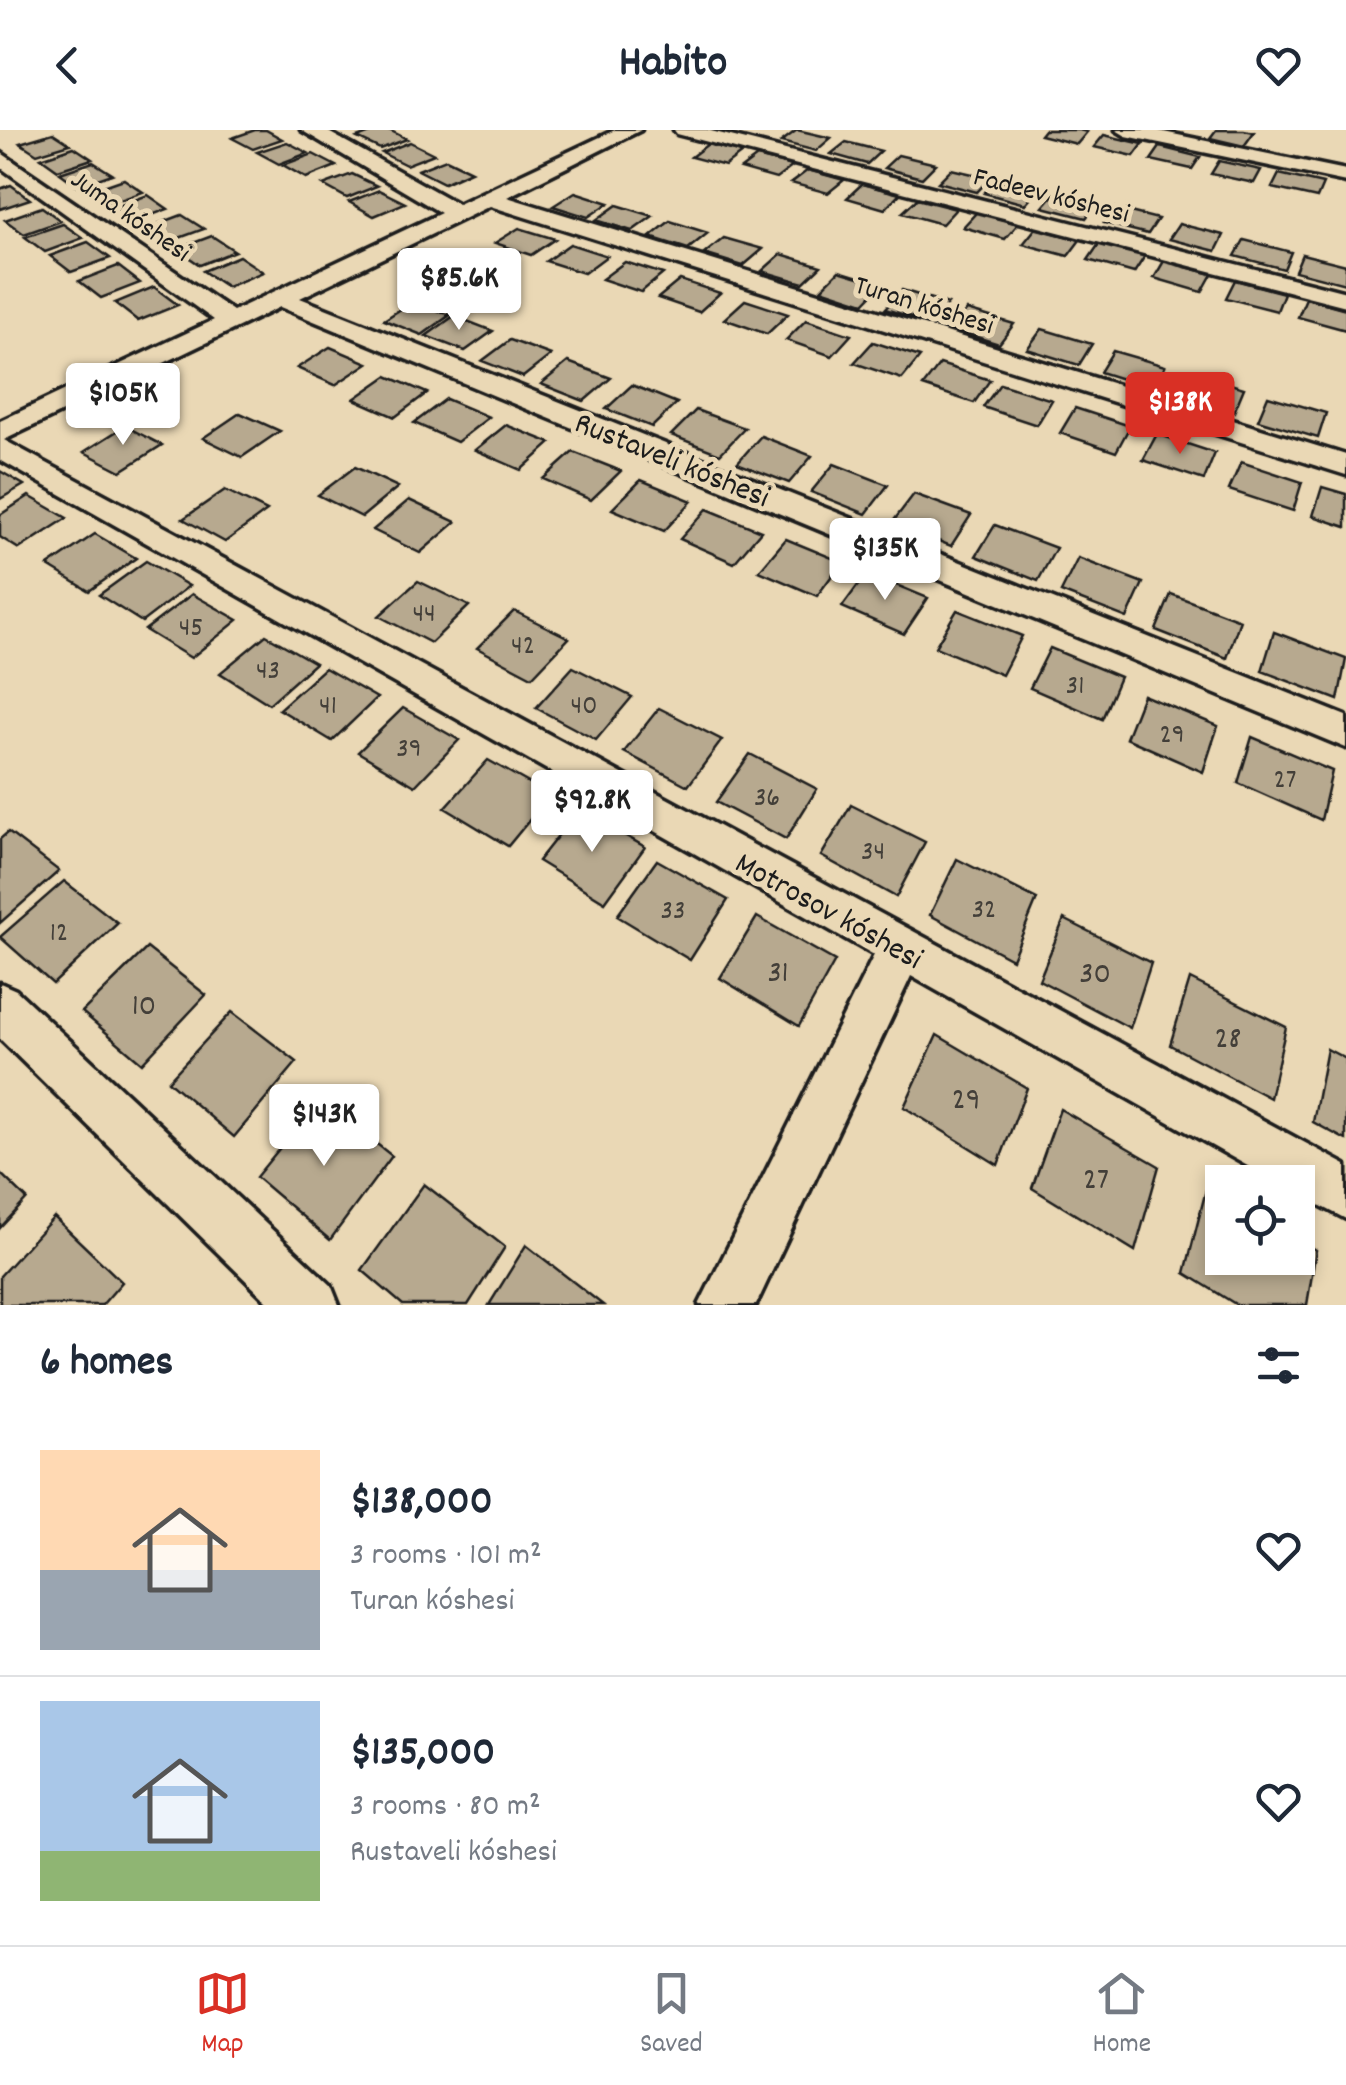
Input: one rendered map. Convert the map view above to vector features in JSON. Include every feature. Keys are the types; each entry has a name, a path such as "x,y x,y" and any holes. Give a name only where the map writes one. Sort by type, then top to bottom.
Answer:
{"street":[{"path":"311,130 459,214"},
{"path":"0,432 630,130"},
{"name":"Fadeev kóshesi","path":"684,130 1346,299"},
{"path":"1126,130 1346,176"},
{"name":"Juma kóshesi","path":"0,158 230,320"},
{"name":"Turan kóshesi","path":"487,198 1346,465"},
{"name":"Rustaveli kóshesi","path":"279,298 1346,732"},
{"name":"Motrosov kóshesi","path":"0,448 1346,1193"},
{"path":"727,1305 901,949"},
{"path":"0,1006 310,1305"}],"building":[{"path":"266,130 282,139 253,149 232,138"},
{"path":"389,130 407,139 380,149 357,138"},
{"path":"797,130 831,138 816,151 781,142"},
{"path":"1044,130 1087,132 1077,144 1040,135"},
{"path":"1216,130 1254,132 1244,146 1210,138"},
{"path":"53,133 70,144 37,154 20,143"},
{"path":"1104,135 1143,144 1134,156 1094,147"},
{"path":"287,142 308,153 279,164 257,152"},
{"path":"410,142 434,154 406,165 382,153"},
{"path":"846,142 881,151 867,164 831,154"},
{"path":"708,144 742,153 725,166 691,157"},
{"path":"74,147 92,159 58,170 41,158"},
{"path":"1160,147 1200,157 1192,169 1151,160"},
{"path":"313,154 336,166 306,178 283,165"},
{"path":"898,155 936,164 922,178 884,168"},
{"path":"757,157 793,166 776,179 741,169"},
{"path":"446,159 471,171 444,183 418,170"},
{"path":"1219,161 1261,170 1254,183 1211,174"},
{"path":"93,162 112,174 78,186 60,173"},
{"path":"951,169 990,178 977,192 938,182"},
{"path":"808,170 844,180 828,193 791,183"},
{"path":"352,174 377,186 347,198 323,185"},
{"path":"1279,174 1323,184 1317,198 1272,188"},
{"path":"124,179 143,192 109,204 89,191"},
{"path":"997,179 1037,190 1025,204 984,193"},
{"path":"862,184 900,194 885,209 847,198"},
{"path":"11,185 30,199 0,209 0,189"},
{"path":"379,190 405,203 374,216 349,202"},
{"path":"575,192 609,203 588,217 553,206"},
{"path":"1055,193 1097,204 1086,218 1043,207"},
{"path":"148,195 168,209 133,222 113,208"},
{"path":"917,199 956,209 942,224 902,213"},
{"path":"617,205 653,216 632,231 596,220"},
{"path":"42,207 61,221 24,234 5,220"},
{"path":"1114,208 1158,219 1148,234 1104,223"},
{"path":"977,212 1018,224 1005,239 963,227"},
{"path":"182,215 204,229 168,242 147,228"},
{"path":"670,221 708,233 688,249 650,237"},
{"path":"63,224 83,238 45,252 25,237"},
{"path":"1179,224 1224,235 1216,251 1169,239"},
{"path":"519,228 555,239 531,255 495,243"},
{"path":"1036,228 1080,240 1068,256 1023,244"},
{"path":"212,236 235,251 200,265 177,249"},
{"path":"724,238 763,249 743,266 704,254"},
{"path":"1244,240 1291,252 1284,269 1235,256"},
{"path":"88,242 110,258 71,272 50,256"},
{"path":"570,244 607,256 584,273 546,261"},
{"path":"1099,244 1145,256 1134,273 1088,260"},
{"path":"781,254 821,266 803,283 762,271"},
{"path":"1302,254 1346,265 1345,284 1295,271"},
{"path":"239,256 263,272 227,287 203,271"},
{"path":"1164,261 1212,274 1202,292 1154,278"},
{"path":"625,262 663,274 641,292 602,279"},
{"path":"118,266 140,283 101,298 79,281"},
{"path":"839,271 882,284 864,303 821,289"},
{"path":"680,280 720,293 699,312 658,298"},
{"path":"1235,280 1284,293 1277,311 1226,298"},
{"path":"154,287 178,305 138,321 115,303"},
{"path":"902,290 948,304 931,323 885,309"},
{"path":"1306,298 1346,309 1346,330 1298,317"},
{"path":"745,300 788,314 767,334 724,319"},
{"path":"413,301 450,315 422,335 384,320"},
{"path":"967,310 1014,324 999,344 951,329"},
{"path":"454,316 493,331 465,351 426,336"},
{"path":"806,320 851,335 832,356 786,340"},
{"path":"1042,329 1092,344 1079,365 1027,349"},
{"path":"510,340 551,355 523,377 482,361"},
{"path":"873,342 920,357 902,379 854,363"},
{"path":"330,347 368,363 335,385 297,368"},
{"path":"1113,351 1165,366 1154,389 1100,372"},
{"path":"568,362 611,378 584,401 541,384"},
{"path":"940,364 990,380 974,403 923,386"},
{"path":"1189,372 1244,388 1234,412 1177,394"},
{"path":"387,376 427,393 395,417 354,399"},
{"path":"1000,384 1052,400 1037,425 983,407"},
{"path":"632,385 677,403 652,427 606,409"},
{"path":"1268,396 1326,413 1318,438 1258,420"},
{"path":"446,399 489,417 457,442 414,423"},
{"path":"1075,408 1130,426 1116,452 1060,433"},
{"path":"696,410 745,428 720,454 671,435"},
{"path":"240,413 280,431 242,457 203,438"},
{"path":"506,425 551,443 521,470 475,450"},
{"path":"125,426 162,445 121,471 84,452"},
{"path":"1157,434 1215,453 1204,480 1143,460"},
{"path":"761,436 812,456 789,483 737,463"},
{"path":"573,452 621,471 591,500 543,479"},
{"path":"1241,462 1302,482 1293,511 1229,490"},
{"path":"834,464 888,485 866,514 811,492"},
{"path":"355,467 398,487 362,517 318,495"},
{"path":"0,471 24,485 0,499"},
{"path":"641,480 692,501 664,531 612,509"},
{"path":"1322,487 1346,494 1346,527 1313,516"},
{"path":"225,490 267,511 225,542 183,519"},
{"path":"914,494 971,515 951,546 892,523"},
{"path":"29,496 67,518 19,549 0,537 0,515"},
{"path":"409,500 456,522 420,553 373,530"},
{"path":"707,509 761,531 734,563 680,539"},
{"path":"995,525 1056,548 1038,581 976,556"},
{"path":"95,534 136,558 89,591 48,566"},
{"path":"786,539 842,562 817,596 759,571"},
{"path":"1078,558 1143,583 1127,618 1061,592"},
{"path":"146,561 189,586 142,622 99,595"},
{"path":"867,573 928,598 904,634 842,607"},
{"path":"418,581 469,606 431,643 379,616"},
{"path":"192,594 238,620 191,658 145,630"},
{"path":"1171,594 1240,620 1227,658 1156,630"},
{"path":"957,610 1022,636 1002,675 935,647"},
{"path":"514,611 569,638 532,677 477,648"},
{"path":"1274,632 1346,659 1338,700 1262,671"},
{"path":"266,635 315,663 269,704 220,673"},
{"path":"1050,648 1120,677 1102,719 1030,688"},
{"path":"573,667 632,697 596,740 536,708"},
{"path":"325,668 377,698 332,741 279,709"},
{"path":"1143,695 1218,726 1203,772 1126,738"},
{"path":"403,708 459,740 415,786 358,752"},
{"path":"659,708 722,740 688,786 624,752"},
{"path":"1252,737 1332,771 1321,820 1238,783"},
{"path":"750,754 817,789 786,839 716,802"},
{"path":"488,760 550,795 508,846 445,808"},
{"path":"851,805 925,842 896,897 821,856"},
{"path":"579,809 645,847 605,902 538,861"},
{"path":"8,832 59,871 0,923 0,839"},
{"path":"957,859 1037,899 1012,959 930,915"},
{"path":"657,860 728,900 690,960 617,916"},
{"path":"64,881 118,923 53,984 0,937"},
{"path":"757,917 835,961 799,1026 720,978"},
{"path":"1064,919 1151,963 1130,1028 1039,980"},
{"path":"147,948 206,995 142,1063 82,1012"},
{"path":"1190,979 1286,1027 1270,1098 1170,1045"},
{"path":"232,1012 297,1062 234,1137 168,1081"},
{"path":"937,1035 1027,1088 998,1165 904,1107"},
{"path":"1327,1049 1346,1059 1346,1140 1313,1122"},
{"path":"320,1099 392,1156 330,1240 256,1177"},
{"path":"1060,1109 1159,1166 1135,1251 1032,1188"},
{"path":"0,1173 27,1199 0,1228"},
{"path":"424,1184 505,1247 468,1305 403,1305 362,1270"},
{"path":"1205,1194 1205,1275 1312,1275 1307,1305 1237,1305 1185,1273"},
{"path":"54,1217 122,1282 102,1305 0,1305 0,1276"},
{"path":"526,1245 603,1305 489,1305"}]}
